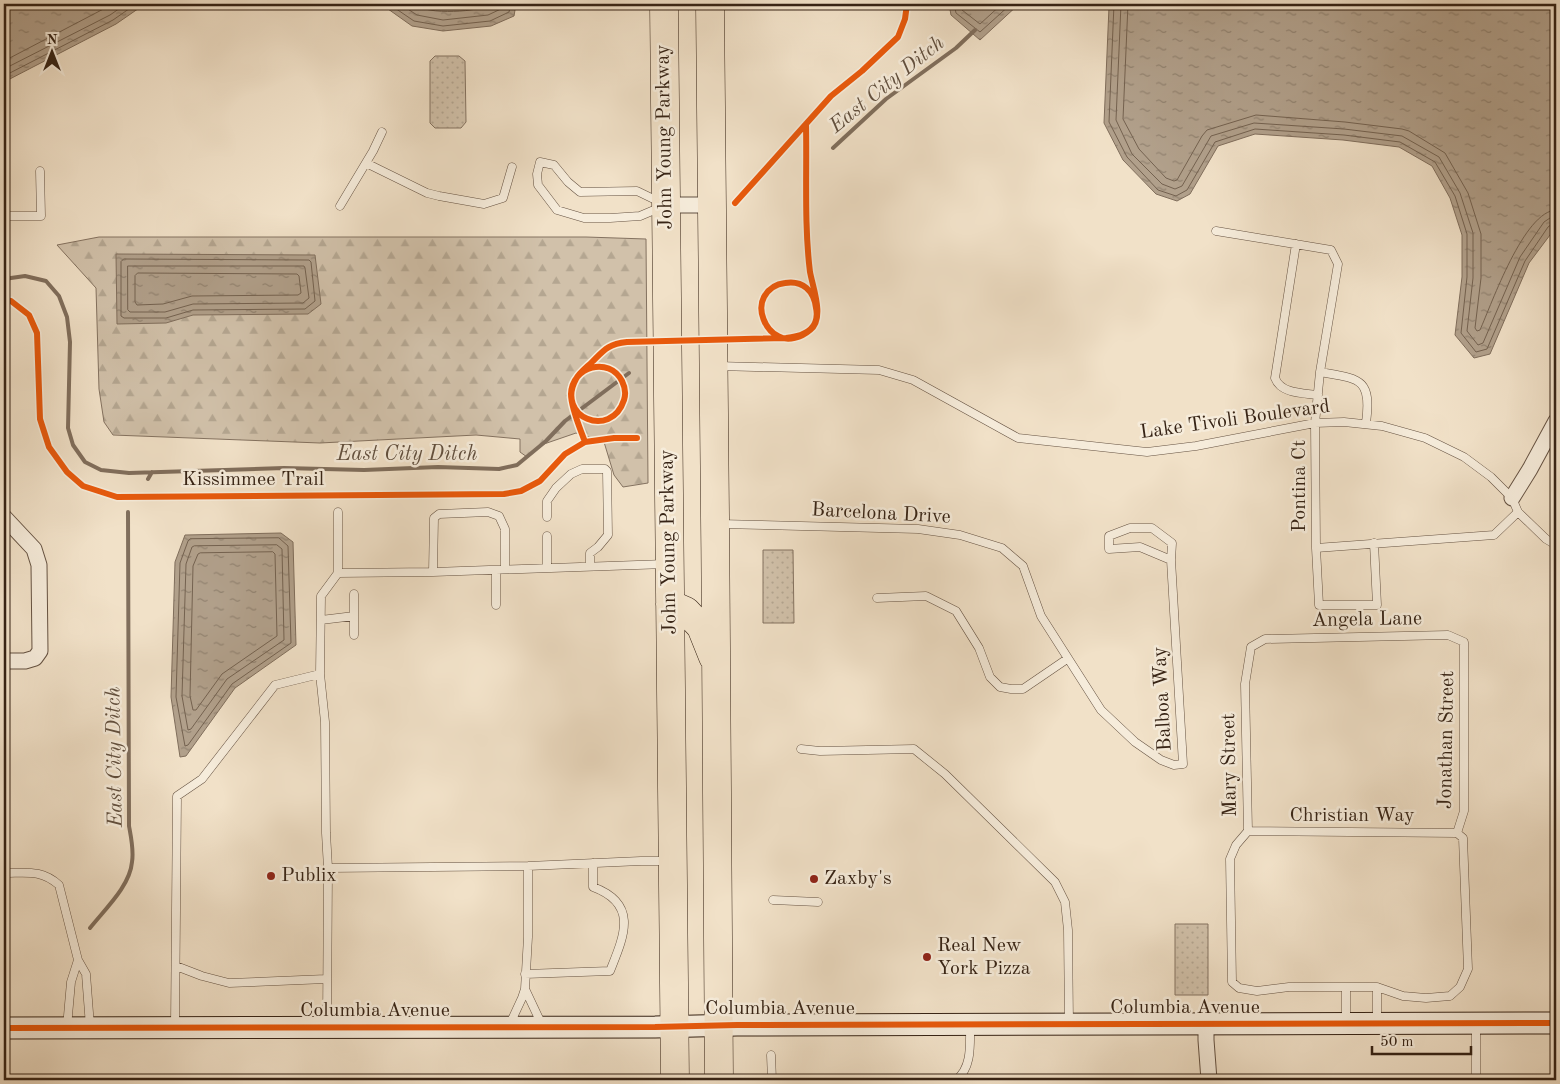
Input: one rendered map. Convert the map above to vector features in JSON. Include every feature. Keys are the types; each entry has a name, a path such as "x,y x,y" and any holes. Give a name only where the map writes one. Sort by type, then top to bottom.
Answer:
{"highway":[{"name":"John Young Parkway","path":"664,4 675,1080"},
{"path":"710,4 719,1080"},
{"path":"670,604 686,611 700,627 717,667"}],"street":[{"path":"666,205 712,204"},
{"path":"1512,498 1554,431"},
{"path":"4,517 34,549 39,565 40,650 35,658 25,661 4,661"},
{"name":"Columbia Avenue","path":"4,1028 675,1027 1556,1022"},
{"path":"1206,1024 1209,1080"}],"lane":[{"path":"340,206 382,132"},
{"path":"540,162 554,165 568,182 580,192 637,191 666,205 640,216 584,218 557,210 538,185 536,174 540,162"},
{"path":"366,163 427,193 484,204 503,198 512,167"},
{"path":"4,216 41,216 40,171"},
{"path":"1216,231 1296,244 1275,378 1277,384 1282,388 1318,395"},
{"name":"Pontina Ct","path":"1296,244 1331,250 1338,264 1320,372 1315,423 1316,548 1319,605 1377,605 1374,543"},
{"name":"Lake Tivoli Boulevard","path":"713,366 878,370 913,380 1018,438 1146,452 1196,446 1315,423 1344,422 1382,426 1425,438 1464,457 1491,476 1512,498 1518,512 1546,539 1556,545"},
{"path":"1320,372 1350,378 1363,386 1368,398 1366,423"},
{"path":"547,517 547,501 556,488 571,474 582,469 605,469 607,471 608,535 590,553 590,566"},
{"path":"327,1027 328,868 326,833 326,722 320,674 321,596 338,573 338,512"},
{"path":"433,572 434,518 439,514 488,512 499,516 505,529 505,569"},
{"path":"1316,548 1494,535 1518,512"},
{"name":"Barcelona Drive","path":"715,523 918,529 960,535 1002,548 1023,566 1041,616 1067,659"},
{"path":"1130,528 1152,528 1172,543 1171,560 1140,547 1109,548 1109,536 1130,528"},
{"path":"547,536 547,568"},
{"name":"Balboa Way","path":"1067,659 1101,710 1134,742 1161,760 1174,765 1183,764 1171,560"},
{"path":"338,573 433,572 670,564"},
{"path":"496,570 496,605"},
{"path":"354,594 354,635"},
{"path":"877,598 926,596 956,611 979,648 990,677 1000,687 1023,689 1067,659"},
{"path":"321,620 354,616"},
{"name":"Angela Lane","path":"1265,639 1448,635 1464,642 1464,647"},
{"name":"Mary Street","path":"1265,639 1251,647 1245,684 1248,831 1236,845 1230,859 1232,982 1239,988 1257,991 1289,987 1346,987"},
{"name":"Jonathan Street","path":"1377,987 1403,996 1426,998 1450,996 1460,987 1468,969 1463,838 1457,832 1464,811 1464,647"},
{"path":"175,1028 177,796 202,779 275,685 320,674"},
{"path":"801,749 820,751 914,749 944,774 1054,882 1065,902 1068,930 1070,1025"},
{"name":"Christian Way","path":"1248,831 1457,832"},
{"path":"328,868 528,866 673,861"},
{"path":"525,974 610,971 622,939 623,913 615,899 604,890 593,887 593,863"},
{"path":"509,1026 525,989 528,937 528,866"},
{"path":"4,873 39,873 59,885 78,960 86,974 90,1028"},
{"path":"773,900 818,902"},
{"path":"67,1028 71,982 78,960"},
{"path":"176,966 202,976 229,983 326,979"},
{"path":"1346,1023 1346,987 1377,987 1377,1023"},
{"path":"525,989 543,1026"},
{"path":"1476,1023 1476,1080"},
{"path":"956,1080 965,1071 968,1062 970,1025"},
{"path":"771,1055 772,1080"}],"green space":[{"path":"435,56 459,56 465,61 466,122 461,128 435,128 430,123 430,61"},
{"path":"99,237 586,237 646,239 648,483 623,487 614,475 604,442 576,433 544,444 527,457 520,452 520,439 476,435 320,443 113,435 104,422 99,389 96,288 57,245"},
{"path":"763,550 793,550 794,623 763,623"},
{"path":"1175,924 1208,924 1208,995 1175,995"}],"water":[{"path":"4,4 145,4 116,24 4,82"},
{"path":"381,4 516,4 514,16 491,26 443,31 412,26"},
{"path":"949,4 1019,4 980,40 951,15"},
{"path":"1111,4 1556,4 1556,227 1529,263 1490,354 1474,358 1455,335 1462,277 1462,235 1450,198 1432,166 1399,147 1343,140 1255,134 1218,146 1190,194 1177,201 1156,194 1123,160 1104,123 1109,7"},
{"path":"116,254 315,255 321,304 308,314 193,315 166,323 117,324"},
{"path":"281,533 293,542 296,645 235,688 186,756 180,757 171,697 175,562 185,535"}],"waterway":[{"name":"East City Ditch","path":"833,148 886,99 956,48 975,30"},
{"name":"East City Ditch","path":"4,279 25,276 46,281 59,296 67,317 70,342 68,428 73,445 85,462 101,470 129,473 284,468 364,470 438,467 499,469 517,465 546,441 565,421 629,373"},
{"name":"East City Ditch","path":"148,479 152,472"},
{"name":"East City Ditch","path":"90,928 127,880 133,857 129,826 128,512"}],"cycle path":[{"path":"735,203 831,96 862,71 898,37 905,19 907,4"},
{"path":"585,442 571,400 571,394 573,384 578,377 584,371 592,368 609,369 616,373 622,381 625,390 624,400 617,412 608,419 598,421 587,419 579,413 573,404 572,392 576,379 577,377 607,348 627,342 786,338 802,334 810,330 813,327 815,323 816,319 817,313 815,302 813,296 806,288 797,283 785,283 773,287 764,297 761,308 769,329 773,333 782,338 786,339 803,335 810,330 814,325 817,319 817,311 817,303 810,272 807,236 806,124"},
{"name":"Kissimmee Trail","path":"4,300 11,301 29,315 37,333 40,419 49,447 67,472 83,486 117,497 504,494 521,491 540,481 565,454 585,442 614,438 637,438"},
{"path":"4,1028 1556,1023"}],"place":[{"name":"Publix","path":"271,876"},
{"name":"Zaxby's","path":"814,879"},
{"name":"Real New York Pizza","path":"927,957"}]}
